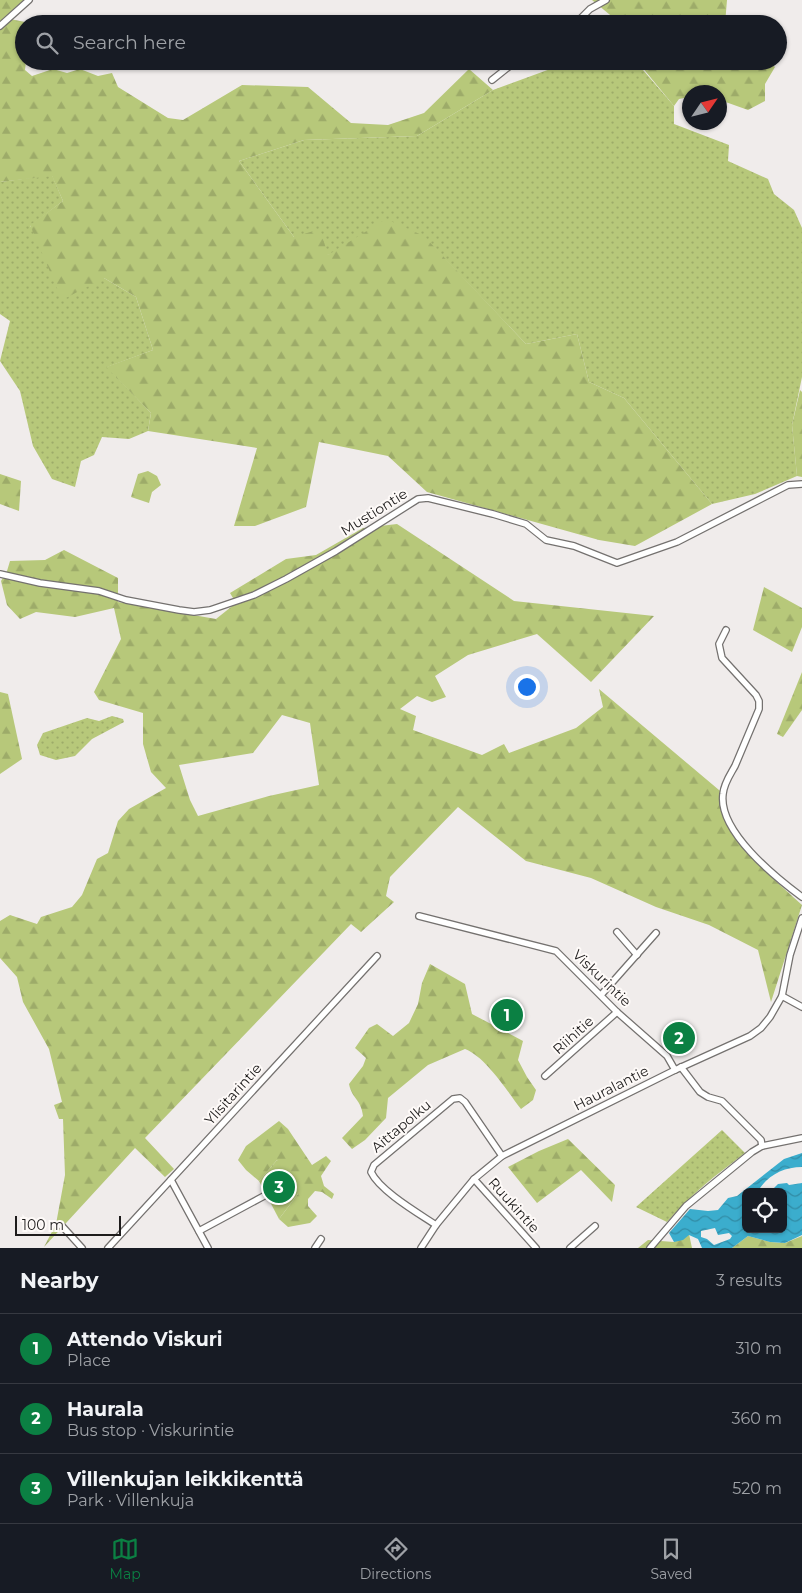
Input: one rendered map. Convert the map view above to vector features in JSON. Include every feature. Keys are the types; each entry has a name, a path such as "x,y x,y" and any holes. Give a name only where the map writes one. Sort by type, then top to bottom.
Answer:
{"street":[{"path":"0,26 29,0"},
{"path":"584,15 590,9 606,0"},
{"path":"492,80 505,70"},
{"name":"Mustiontie","path":"0,574 40,583 99,591 126,600 194,612 210,610 254,595 336,551 418,499 428,498 456,504 526,524 546,540 574,546 618,563 677,542 788,485 802,484"},
{"path":"726,630 719,644 722,658 756,695 759,701 759,709 725,784 723,795 724,810 732,826 748,849 802,897"},
{"name":"Viskurintie","path":"419,916 556,951 617,1012 668,1058 700,1092 708,1097 722,1101 761,1140 762,1146"},
{"name":"Hauralantie","path":"422,1248 436,1225 474,1179 502,1156 678,1068 750,1036 761,1028 782,996 790,955 802,918"},
{"path":"617,932 637,955"},
{"path":"601,995 656,933"},
{"name":"Ylisitarintie","path":"108,1248 377,956"},
{"path":"782,996 802,1007"},
{"name":"Riihitie","path":"545,1076 617,1012"},
{"name":"Aittapolku","path":"436,1225 404,1203 377,1180 371,1172 374,1165 453,1099 460,1098 465,1102 502,1156"},
{"path":"650,1248 686,1206 731,1168 762,1146 802,1138"},
{"name":"Ruukintie","path":"474,1179 536,1248"},
{"path":"171,1180 208,1248"},
{"path":"200,1231 264,1196"},
{"path":"62,1226 82,1248"},
{"path":"570,1248 595,1226"},
{"path":"315,1248 321,1239"}],"green space":[{"path":"0,0 24,0 5,18 15,20 15,70 25,70 32,76 50,70 67,73 83,70 98,76 112,73 118,87 168,118 183,120 242,85 308,87 351,123 388,125 424,113 470,70 493,90 417,136 304,140 239,161 294,237 320,229 328,255 386,219 424,236 526,344 577,334 589,382 624,398 712,504 635,546 599,540 427,492 388,456 319,442 306,507 255,526 234,526 257,448 148,431 151,413 106,367 153,350 136,297 104,278 62,300 30,225 63,201 52,176 0,182"},
{"path":"592,0 727,0 726,15 610,15"},
{"path":"547,70 643,70 674,106 674,124 682,127 682,130 690,130 729,145 728,161 768,179 774,194 794,210 802,228 802,377 792,425 797,476 755,494 712,504 624,398 589,382 577,334 526,344 424,237 328,255 294,237 239,161 304,140 417,136 493,90"},
{"path":"644,70 773,70 765,84 765,101 748,110 727,102 727,85 682,85 682,98 679,99 674,106"},
{"path":"52,175 63,201 30,226 104,278 136,297 153,350 107,367 151,413 148,431 129,439 102,437 94,455 81,461 75,487 52,479 33,446 20,391 0,361 10,321 0,314 0,182"},
{"path":"800,390 802,392 802,477 797,476 792,425"},
{"path":"148,471 157,476 161,485 152,492 149,503 131,497 138,474"},
{"path":"0,474 21,481 19,511 0,504"},
{"path":"397,524 514,601 654,616 591,682 537,634 468,655 435,676 446,697 432,702 417,696 400,709 416,716 413,730 482,755 504,744 509,753 576,728 603,707 599,689 722,792 722,807 727,823 737,839 763,869 802,905 771,1002 758,950 709,925 656,907 591,878 526,861 458,807 390,877 386,896 394,902 361,932 351,924 145,1138 174,1169 165,1177 135,1148 44,1247 56,1224 65,1175 63,1119 59,1119 54,1105 62,1102 49,1049 23,1002 17,977 0,958 0,921 10,915 37,924 41,917 72,907 82,895 97,859 108,853 118,821 129,809 166,788 151,772 143,744 143,713 99,700 94,692 121,639 114,608 75,617 36,612 20,619 7,605 1,581 10,561 45,560 64,550 118,578 118,602 216,619 236,603 230,593 286,559 316,555 363,528","holes":["282,715 310,723 319,785 269,796 198,816 190,800 179,765 253,753"]},
{"path":"764,587 802,608 802,627 792,652 753,630"},
{"path":"802,672 802,710 783,737 777,734"},
{"path":"0,692 8,694 22,759 0,774"},
{"path":"112,716 123,719 124,722 92,739 75,756 56,760 40,755 37,745 43,733 87,718 99,721"},
{"path":"430,964 465,984 472,1014 523,1041 518,1060 536,1090 533,1100 521,1109 503,1084 481,1059 465,1049 428,1065 388,1098 386,1118 365,1140 352,1149 342,1138 363,1116 349,1084 363,1066 366,1058 355,1048 369,1028 377,1024 393,1036 409,1023 418,1004 422,983"},
{"path":"279,1121 288,1129 312,1165 326,1156 331,1161 321,1176 324,1186 334,1194 332,1199 322,1192 315,1191 308,1199 308,1206 317,1216 310,1223 288,1227 279,1219 298,1194 277,1160 259,1181 238,1160 246,1146"},
{"path":"722,1130 745,1153 714,1177 667,1222 636,1207"},
{"path":"568,1139 615,1185 612,1202 581,1170 537,1203 508,1167"},
{"path":"277,1160 293,1173 298,1194 279,1219 259,1181"},
{"path":"689,1234 692,1248 638,1248 648,1240 674,1242"},
{"path":"748,1236 770,1242 785,1243 802,1236 802,1248 732,1248"}],"water":[{"path":"802,1153 802,1167 790,1168 773,1175 760,1188 747,1188 784,1159"},
{"path":"802,1183 802,1235 785,1243 770,1242 748,1236 732,1248 702,1248 698,1239 689,1235 683,1240 674,1242 669,1233 690,1209 718,1210 728,1198 737,1196 742,1192 742,1233 787,1233 787,1188 774,1188 778,1184","holes":["715,1228 718,1235 729,1233 732,1236 730,1239 714,1245 701,1237 701,1231"]}],"place":[{"name":"Attendo Viskuri","path":"507,1015"},
{"name":"Haurala","path":"679,1038"},
{"name":"Villenkujan leikkikenttä","path":"279,1187"}]}
